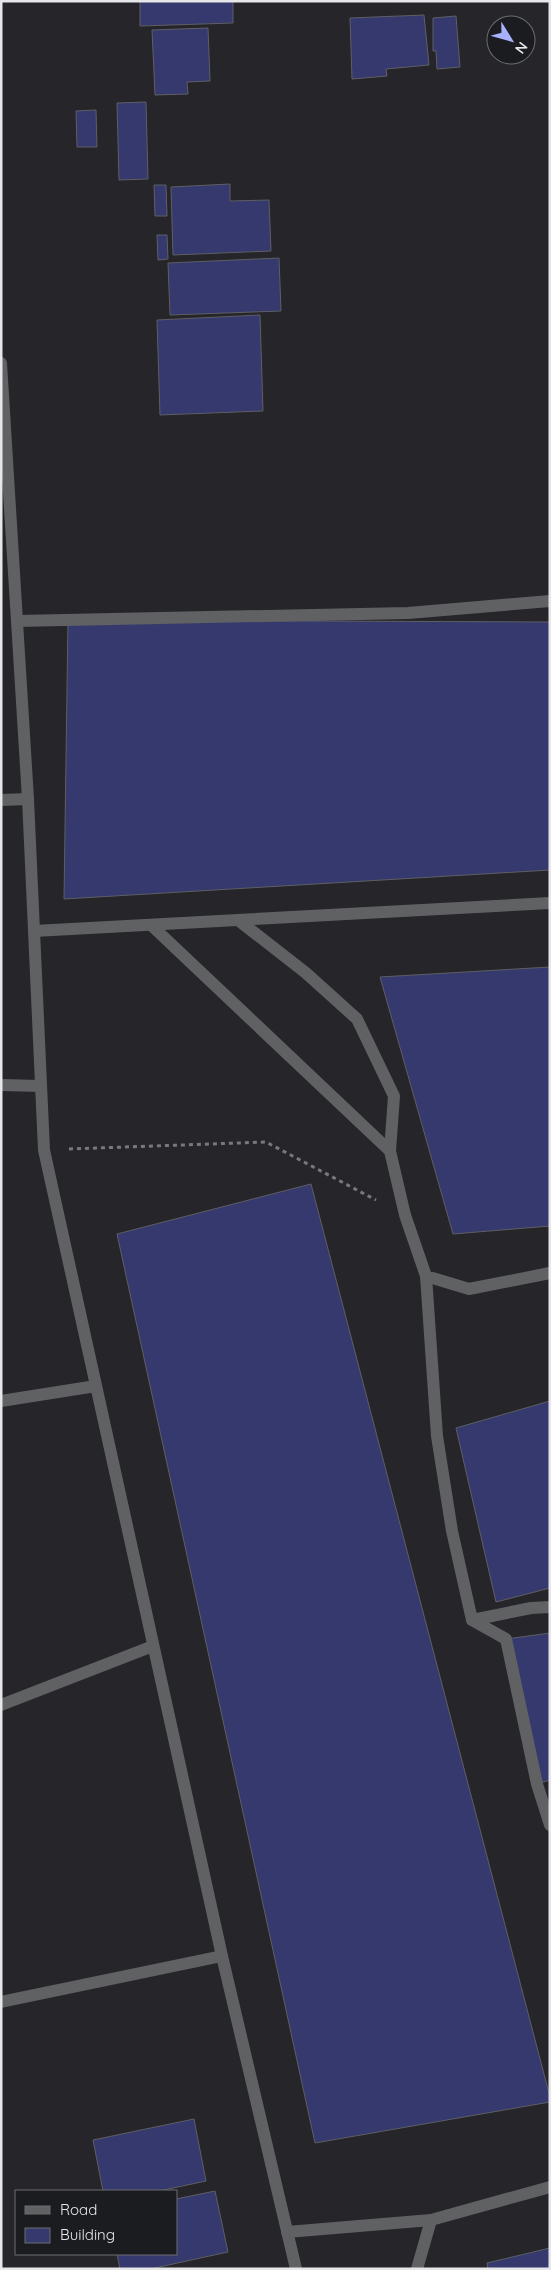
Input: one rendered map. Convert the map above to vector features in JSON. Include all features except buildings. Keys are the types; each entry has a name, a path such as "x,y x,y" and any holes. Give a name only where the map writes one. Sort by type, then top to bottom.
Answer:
{"street":[{"path":"1,363 28,799 44,1150 222,1956 296,2269"},
{"path":"17,621 408,613 550,601"},
{"path":"1,800 28,799"},
{"path":"34,931 550,903"},
{"path":"238,920 306,972 357,1020 394,1096 390,1151 405,1215 426,1276 437,1436 452,1531 472,1620 506,1639 537,1784 550,1826"},
{"path":"151,925 390,1151"},
{"path":"1,1085 41,1086"},
{"path":"426,1276 469,1289 550,1273"},
{"path":"1,1401 96,1386"},
{"path":"472,1620 531,1608 550,1607"},
{"path":"1,1705 153,1646"},
{"path":"1,2002 222,1956"},
{"path":"288,2232 431,2220 550,2187"},
{"path":"417,2269 431,2220"}],"path":[{"path":"44,1150 266,1142 405,1215"}]}
